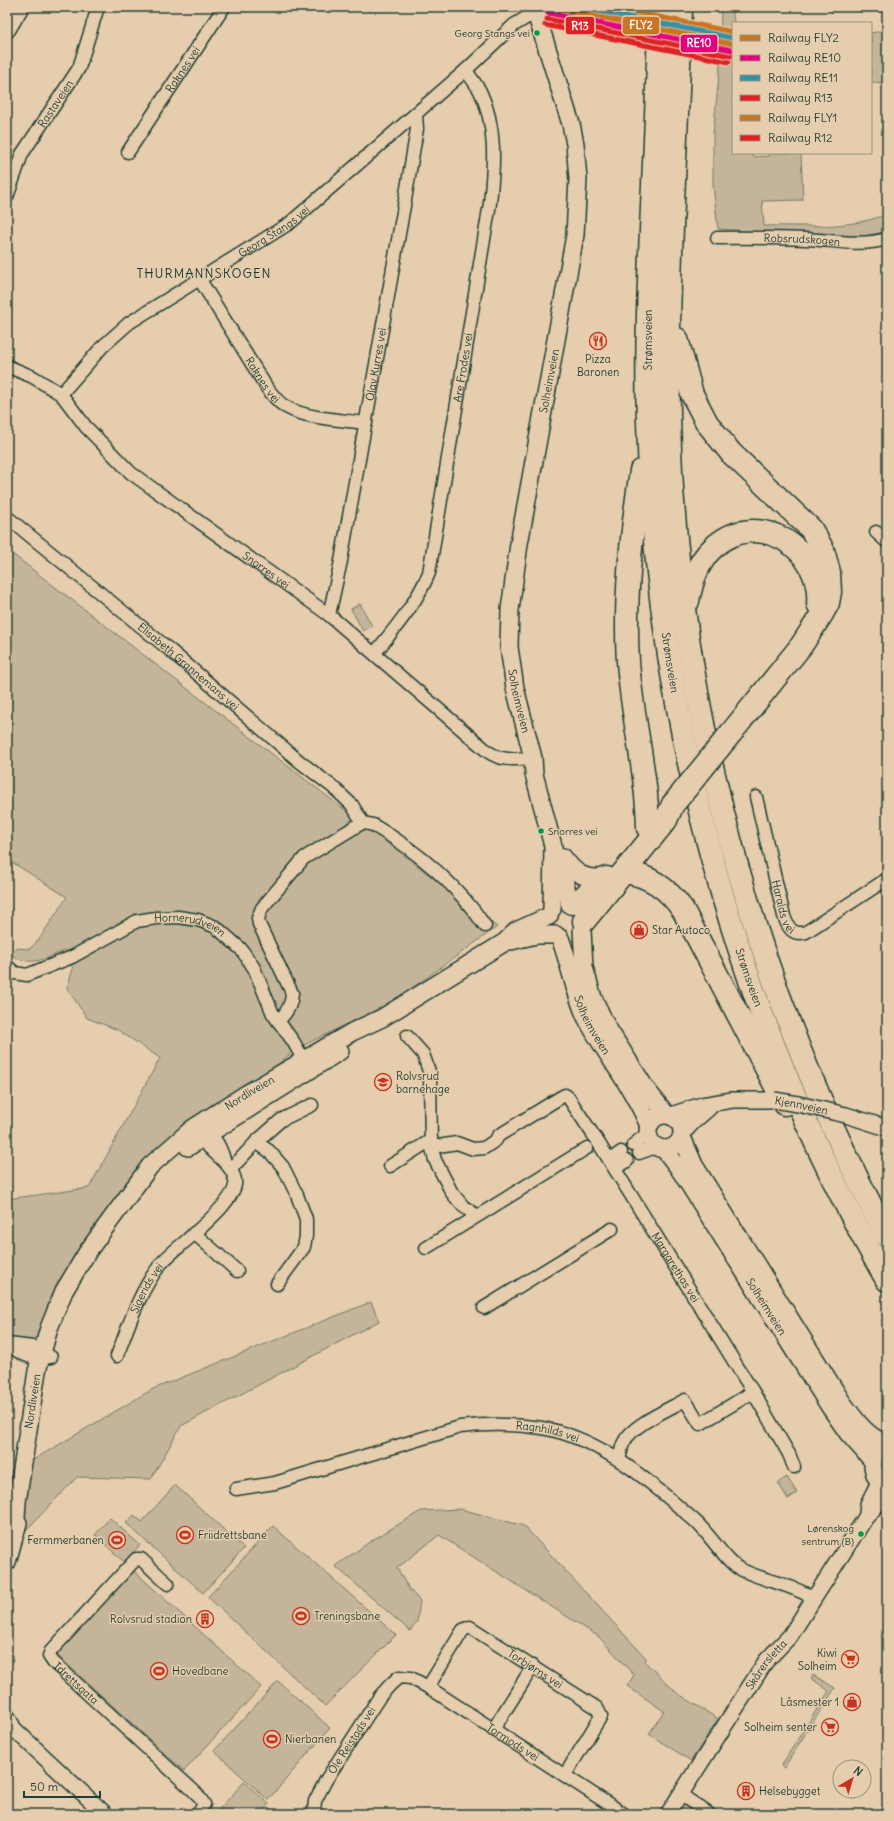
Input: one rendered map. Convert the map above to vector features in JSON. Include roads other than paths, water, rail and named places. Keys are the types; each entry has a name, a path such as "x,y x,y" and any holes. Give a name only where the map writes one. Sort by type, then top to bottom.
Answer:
{"highway":[{"name":"Strømsveien","path":"659,7 648,288 648,424 653,518 666,634 684,735 717,874 749,974 797,1099 844,1202 887,1281"},
{"name":"Strømsveien","path":"680,7 670,308 671,470 685,614 694,676 715,782 752,917 783,1009 808,1072 845,1153 887,1236"},
{"path":"583,926 616,874 648,828 660,814 674,803 801,646 828,603 830,592 830,572 823,550 811,529 731,453 707,423 692,394 679,350 670,308"},
{"path":"648,424 632,531 627,636 632,695 647,795 648,828"},
{"path":"685,614 695,575 708,552 721,541 740,533 761,532 787,541 808,560 816,581 818,592 816,624"},
{"path":"561,908 582,898 616,874 666,820 674,803"},
{"path":"616,874 642,876 660,885 675,899 683,910 833,1198 887,1281"}],"main road":[{"path":"7,29 20,7"},
{"name":"Solheimveien","path":"535,10 570,124 577,163 578,195 575,236 519,544 510,610 509,647 512,675 532,758 534,774 553,846 561,908"},
{"name":"Solheimveien","path":"532,758 541,771 559,834 563,857 564,884 561,908"},
{"path":"563,857 580,875 585,877 599,879 616,874"},
{"path":"558,937 549,924 561,908 581,910 583,926"},
{"name":"Nordliveien","path":"7,1562 30,1487 44,1356 74,1277 97,1237 150,1166 160,1156 203,1131 306,1065 352,1032 382,1018 504,942 516,931 561,908"},
{"name":"Solheimveien","path":"583,926 584,967 593,998 607,1027 642,1083 668,1115"},
{"name":"Nordliveien","path":"504,942 536,935 570,938 583,926"},
{"name":"Solheimveien","path":"558,937 581,1006 594,1032 639,1105 654,1139 678,1167 830,1407 848,1432 873,1461"},
{"path":"668,1115 675,1117 681,1125 682,1136 673,1147 654,1139 657,1116 668,1115"},
{"name":"Solheimveien","path":"682,1136 694,1165 842,1402 864,1430 877,1440 886,1442"},
{"path":"884,1488 873,1471 873,1461 876,1450 886,1442"}],"street":[{"name":"Rastaveien","path":"7,197 22,154 79,68 98,7"},
{"name":"Raknes vei","path":"128,152 224,7"},
{"name":"Georg Stangs vei","path":"60,394 102,347 130,323 290,222 416,114 514,25 535,10"},
{"name":"Are Frodes vei","path":"375,653 408,612 422,591 429,573 490,203 494,147 490,122 480,91 466,70"},
{"name":"Olav Kyrres vei","path":"329,615 341,561 366,423 417,129 416,114"},
{"name":"Robsrudskogen","path":"717,238 806,239 850,244 877,242 887,239"},
{"name":"Raknes vei","path":"200,280 266,388 277,400 287,408 304,414 366,423"},
{"name":"Snorres vei","path":"7,366 33,377 60,394 86,427 131,473 329,615 494,756 505,760 532,758"},
{"name":"Elisabeth Grannemans vei","path":"7,517 166,647 299,761 334,788 352,805 363,823"},
{"path":"876,532 887,542"},
{"name":"Haralds vei","path":"756,797 784,916 789,928 793,932 800,934 806,932 887,879"},
{"path":"278,1021 287,1013 290,1006 292,993 259,924 260,912 304,858 363,823 377,828 426,861 467,901 485,926"},
{"name":"Hornerudveien","path":"7,966 15,974 27,975 72,957 137,921 178,917 198,920 216,927 240,949 254,968 278,1021 293,1042 306,1065"},
{"path":"407,1036 422,1054 429,1069 431,1090 431,1144 435,1160 452,1193 463,1206 477,1216"},
{"name":"Margarethas vei","path":"431,1144 457,1144 474,1149 484,1148 496,1140 498,1136 565,1095 568,1097 612,1164 753,1392 790,1454 794,1467"},
{"name":"Kjennveien","path":"668,1115 732,1100 774,1100 846,1115 887,1128"},
{"name":"Kjennveien","path":"682,1136 694,1121 714,1104"},
{"path":"203,1131 214,1153 228,1166 281,1120 312,1105"},
{"path":"636,1149 654,1139"},
{"path":"256,1142 270,1151 283,1167 297,1194 306,1219 306,1236 304,1247 277,1284"},
{"path":"390,1166 431,1144"},
{"path":"426,1248 587,1148"},
{"path":"612,1164 624,1157"},
{"name":"Sigerids vei","path":"118,1356 146,1285 161,1264 232,1194 236,1181 228,1166"},
{"path":"484,1308 612,1229"},
{"path":"194,1233 237,1271"},
{"path":"7,1344 19,1344 44,1356"},
{"path":"619,1460 624,1442 631,1433 644,1423 685,1400 700,1424 753,1392"},
{"name":"Ragnhilds vei","path":"236,1489 275,1483 460,1426 484,1425 541,1428 558,1432 619,1460 696,1522 737,1567 798,1589 813,1598"},
{"name":"Skårersletta","path":"668,1814 766,1661 790,1636 866,1517 868,1504 884,1488"},
{"name":"Idrettsgata","path":"168,1584 141,1559 136,1559 50,1651 49,1656 53,1662 198,1794 204,1804 198,1814"},
{"name":"Torbjørns vei","path":"428,1687 463,1630 470,1627 532,1666 597,1708 601,1716 565,1775"},
{"path":"493,1730 532,1666"},
{"name":"Tormods vei","path":"400,1677 411,1678 428,1687 624,1814"},
{"name":"Ole Reistads vei","path":"316,1812 315,1801 334,1768 380,1696 400,1677"},
{"path":"9,1724 105,1814"},
{"path":"680,1794 709,1814"}],"rail line":[{"name":"FLY2","path":"549,7 732,44"},
{"name":"RE11","path":"579,7 732,38"},
{"name":"FLY1","path":"610,7 732,32"},
{"name":"RE10","path":"548,13 732,50"},
{"name":"R13","path":"547,19 731,56"},
{"name":"R12","path":"545,25 729,62"}],"place":[{"name":"Georg Stangs vei","path":"537,33"},
{"name":"Pizza Baronen","path":"598,341"},
{"name":"Snorres vei","path":"541,831"},
{"name":"Star Autoco","path":"639,930"},
{"name":"Rolvsrud barnehage","path":"383,1082"},
{"name":"Lørenskog sentrum (B)","path":"861,1534"},
{"name":"Friidrettsbane","path":"185,1535"},
{"name":"Fermmerbanen","path":"117,1540"},
{"name":"Treningsbane","path":"301,1616"},
{"name":"Rolvsrud stadion","path":"205,1619"},
{"name":"Kiwi Solheim","path":"850,1659"},
{"name":"Hovedbane","path":"159,1671"},
{"name":"Låsmester 1","path":"852,1702"},
{"name":"Solheim senter","path":"830,1727"},
{"name":"Nierbanen","path":"272,1739"},
{"name":"Helsebygget","path":"746,1791"}],"district":[{"name":"THURMANNSKOGEN","path":"204,273"}]}
